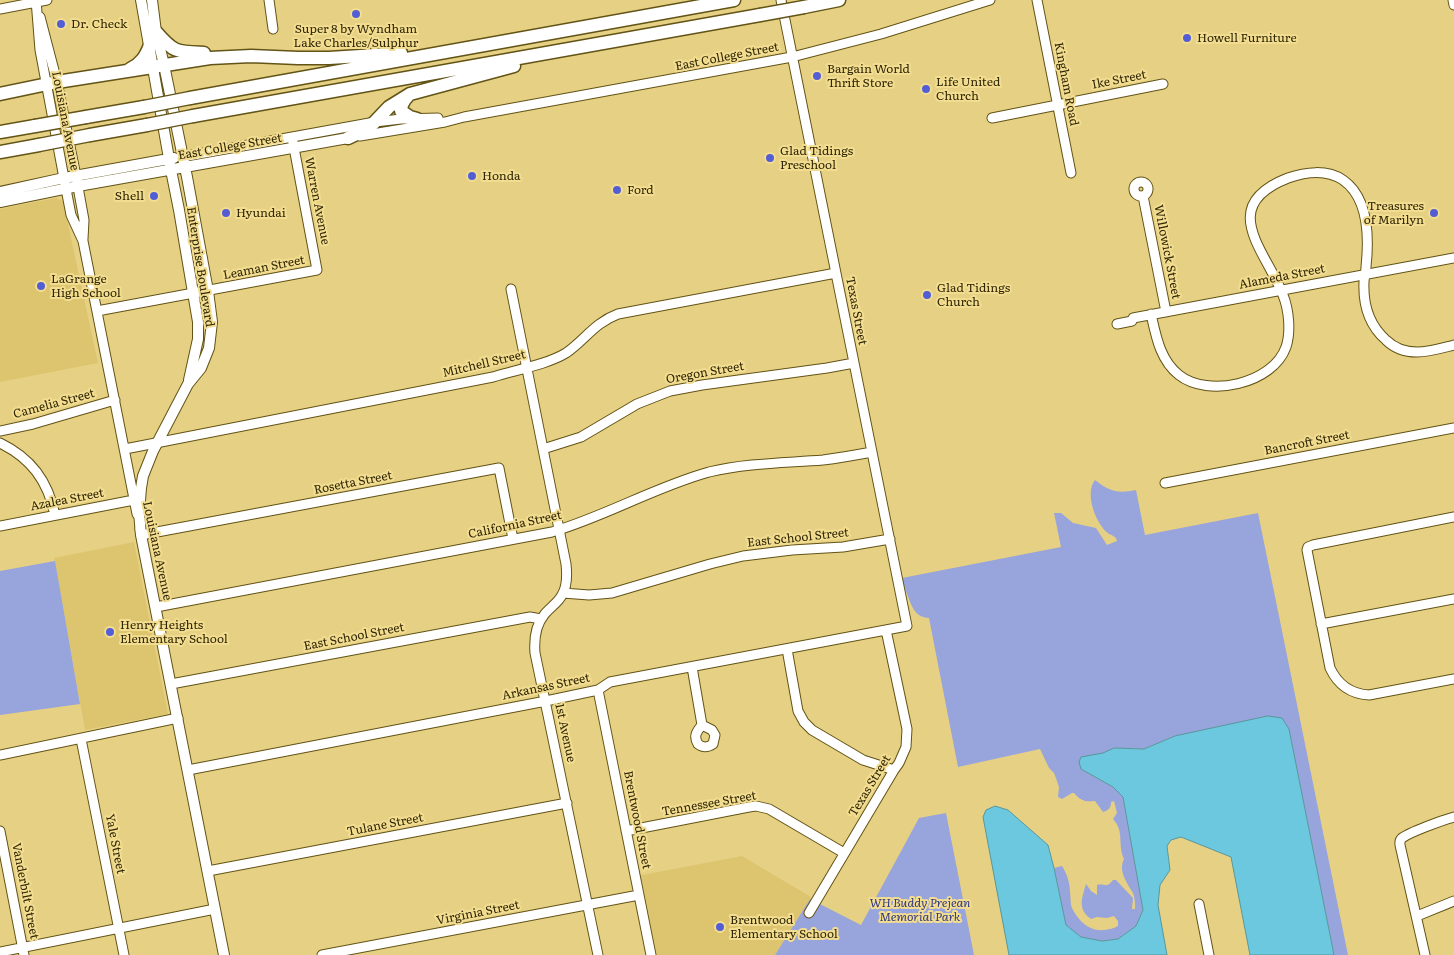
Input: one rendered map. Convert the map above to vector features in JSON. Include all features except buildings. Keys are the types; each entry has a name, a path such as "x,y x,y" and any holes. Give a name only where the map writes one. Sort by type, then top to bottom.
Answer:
{"highway":[{"path":"0,132 734,0"},
{"path":"0,152 839,0"},
{"path":"156,32 167,45 178,51 251,56 298,58 361,56 478,46"},
{"path":"348,138 370,128 389,106 410,94 500,70 587,51 635,36"},
{"path":"122,72 140,63 148,52 150,45"},
{"path":"0,94 51,83 210,58 251,56"},
{"path":"410,94 404,100 401,110 410,117 417,119"}],"main road":[{"name":"Enterprise Boulevard","path":"141,0 150,45 158,66 185,167 212,322 209,348 201,368 188,384"},
{"name":"Enterprise Boulevard","path":"152,0 170,164 180,210 198,322 198,339 188,384"},
{"name":"East College Street","path":"0,192 64,178 77,181 170,164 185,167 348,138"},
{"name":"East College Street","path":"170,164 182,156"},
{"name":"East College Street","path":"0,202 66,189 77,181"},
{"name":"Louisiana Avenue","path":"188,384 148,463 137,499 141,535 224,955"}],"street":[{"path":"0,9 47,0"},
{"path":"269,0 273,29"},
{"name":"Texas Street","path":"780,0 908,626"},
{"name":"East College Street","path":"348,138 445,122 792,57 882,34 990,0"},
{"name":"Kingham Road","path":"1037,0 1071,174"},
{"name":"Louisiana Avenue","path":"36,1 46,35 64,178 71,214 83,241 125,449 137,499"},
{"name":"Louisiana Avenue","path":"51,83 77,181 84,220 83,241"},
{"name":"Ike Street","path":"992,118 1163,84"},
{"name":"East College Street","path":"182,156 375,122 464,117"},
{"name":"Warren Avenue","path":"292,137 317,270"},
{"path":"1152,314 1160,350 1169,365 1178,374 1191,382 1218,386 1238,383 1264,374 1276,365 1288,341 1285,302 1281,290 1253,237 1250,214 1255,200 1268,189 1290,177 1318,173 1336,176 1346,182 1357,195 1364,213 1367,233 1364,280 1365,301 1368,315 1378,333 1389,343 1415,352 1454,345"},
{"name":"Willowick Street","path":"1143,196 1166,312"},
{"name":"Alameda Street","path":"1117,324 1152,314 1454,258"},
{"name":"Leaman Street","path":"97,311 317,270"},
{"name":"Mitchell Street","path":"125,449 484,379 548,361 563,354 577,344 600,322 618,314 836,273"},
{"path":"510,289 566,567 564,593"},
{"name":"Oregon Street","path":"543,449 581,437 637,404 670,391 698,385 854,363"},
{"name":"Camelia Street","path":"0,431 33,424 115,400"},
{"name":"Bancroft Street","path":"1165,482 1454,428"},
{"path":"0,443 19,454 37,472 48,492 55,515"},
{"name":"California Street","path":"156,606 559,530 664,488 711,472 759,463 823,460 872,452"},
{"name":"Rosetta Street","path":"141,535 499,468 513,539"},
{"name":"Azalea Street","path":"0,526 137,499"},
{"path":"1454,518 1312,545 1307,549 1330,668 1332,674 1344,687 1355,693 1369,695 1454,679"},
{"name":"East School Street","path":"564,593 589,596 612,593 736,558 792,550 843,547 890,538"},
{"name":"1st Avenue","path":"564,593 541,619 535,632 534,646 598,955"},
{"path":"1321,624 1454,599"},
{"name":"East School Street","path":"171,684 530,617 541,619"},
{"name":"Arkansas Street","path":"188,770 546,701 598,690 610,682 908,626"},
{"name":"Texas Street","path":"809,913 906,748 907,729 886,630"},
{"path":"787,649 798,711 804,722 812,730 863,760 894,770"},
{"path":"692,667 702,725"},
{"name":"Brentwood Street","path":"598,690 651,955"},
{"path":"0,755 178,718"},
{"name":"Yale Street","path":"81,738 124,955"},
{"name":"Tulane Street","path":"208,871 567,803"},
{"name":"Tennessee Street","path":"626,831 762,806 844,853"},
{"path":"1425,955 1400,841 1417,831 1454,817"},
{"name":"Vanderbilt Street","path":"0,831 24,951"},
{"name":"Virginia Street","path":"322,955 639,895"},
{"path":"1417,916 1454,901"},
{"path":"1199,904 1209,955"},
{"path":"0,952 24,951 215,909"}],"shaded area":[{"name":"LaGrange High School","path":"56,198 63,201 98,363 0,382 0,209"},
{"name":"Henry Heights Elementary School","path":"134,542 168,714 85,730 54,558"},
{"path":"1268,716 1282,718 1289,729 1334,955 1250,955 1231,857 1181,837 1171,840 1167,846 1170,870 1160,885 1158,905 1167,955 1009,955 983,817 986,810 995,806 1008,810 1048,845 1066,925 1081,937 1102,941 1118,939 1136,926 1143,910 1123,797 1113,787 1081,769 1079,762 1081,757 1103,753 1114,748 1144,749 1175,736"},
{"name":"Brentwood Elementary School","path":"742,856 811,897 775,955 653,955 637,876"}],"green space":[{"path":"1095,480 1114,491 1136,490 1145,535 1258,513 1348,955 1334,955 1289,729 1175,736 1144,749 1114,748 1103,753 1081,769 1113,787 1123,797 1143,910 1136,926 1118,939 1102,941 1081,937 1066,925 1054,868 1062,866 1064,869 1069,882 1072,908 1080,920 1088,927 1098,930 1108,929 1118,926 1118,921 1114,916 1091,919 1087,915 1082,907 1086,884 1097,895 1097,885 1107,885 1116,880 1133,898 1132,909 1135,909 1134,895 1126,881 1122,868 1124,859 1120,833 1113,819 1117,813 1114,801 1103,812 1095,801 1083,800 1074,793 1062,799 1058,797 1059,787 1054,773 1049,768 1040,749 958,767 929,618 920,616 914,610 902,578 1061,547 1054,513 1061,513 1073,523 1096,528 1107,545 1117,541 1115,537 1104,530 1093,508 1091,493"},
{"path":"55,561 80,704 0,715 0,571"},
{"name":"WH Buddy Prejean Memorial Park","path":"946,813 974,955 775,955 810,899 861,925 919,818"}],"place":[{"name":"Super 8 by Wyndham Lake Charles/Sulphur","path":"356,14"},
{"name":"Dr. Check","path":"61,24"},
{"name":"Howell Furniture","path":"1187,38"},
{"name":"Bargain World Thrift Store","path":"817,76"},
{"name":"Life United Church","path":"926,89"},
{"name":"Glad Tidings Preschool","path":"770,158"},
{"name":"Honda","path":"472,176"},
{"name":"Ford","path":"617,190"},
{"name":"Shell","path":"154,196"},
{"name":"Hyundai","path":"226,213"},
{"name":"Treasures of Marilyn","path":"1434,213"},
{"name":"LaGrange High School","path":"41,286"},
{"name":"Glad Tidings Church","path":"927,295"},
{"name":"Henry Heights Elementary School","path":"110,632"},
{"name":"Brentwood Elementary School","path":"720,927"}]}
